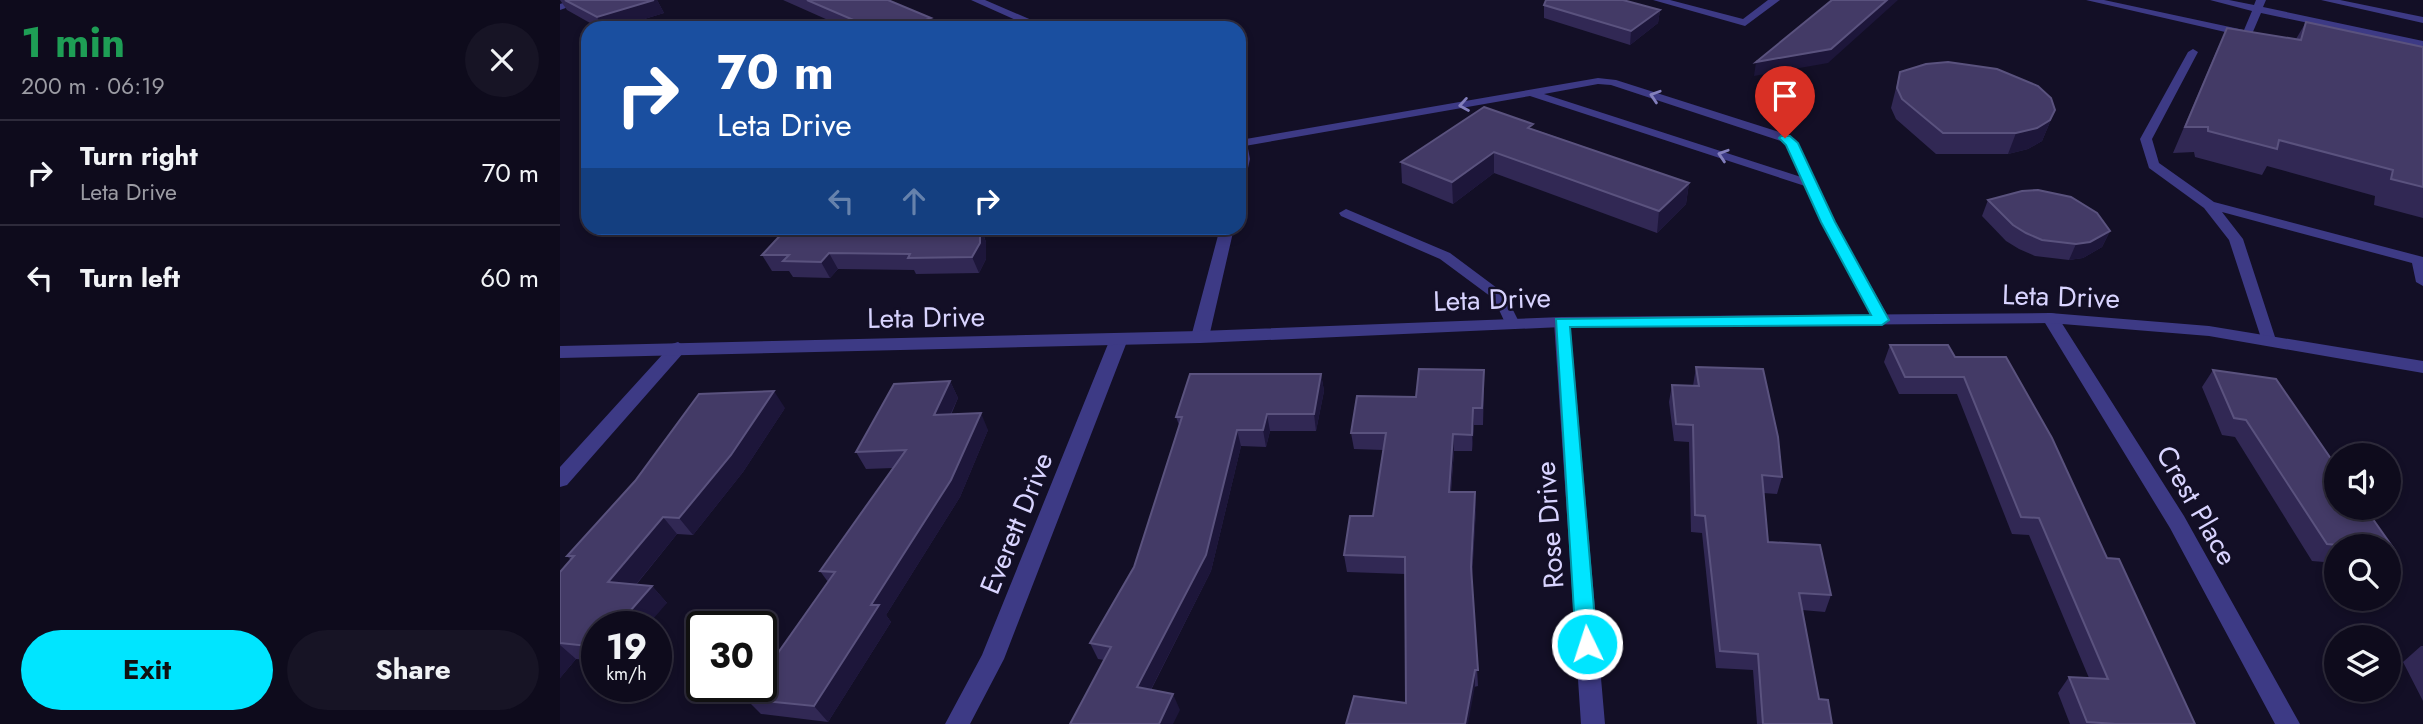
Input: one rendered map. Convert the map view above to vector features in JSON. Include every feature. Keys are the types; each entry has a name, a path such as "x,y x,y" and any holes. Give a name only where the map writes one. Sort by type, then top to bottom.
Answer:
{"street":[{"path":"560,7 583,0"},
{"path":"976,0 1027,21"},
{"path":"1658,0 1745,23 1775,0"},
{"path":"1200,337 1225,235"},
{"name":"Leta Drive","path":"560,352 1200,337 1562,322 2050,318 2209,331 2423,367"},
{"name":"Crest Place","path":"2050,318 2177,522 2288,724"},
{"name":"Rose Drive","path":"1562,322 1593,724"},
{"name":"Everett Drive","path":"957,724 992,659 1119,339"},
{"path":"560,480 678,348"}],"lane":[{"path":"2091,0 2123,3 2247,34 2259,5"},
{"path":"2215,0 2259,5 2423,44"},
{"path":"2326,0 2423,19"},
{"path":"2193,52 2146,139 2153,165 2209,205 2236,239 2268,340"},
{"path":"1246,140 1612,82 1785,138 1791,143 1828,222 1882,320"},
{"path":"1531,93 1811,184"},
{"path":"2209,205 2420,261 2423,282"},
{"path":"1346,213 1445,256 1500,297 1513,324"}],"building":[{"path":"565,0 654,0 597,17"},
{"path":"807,0 888,0 931,18 923,21 856,21"},
{"path":"1546,0 1623,0 1660,10 1631,31 1544,5"},
{"path":"1832,0 1887,0 1831,49 1756,62"},
{"path":"2306,22 2423,47 2423,187 2391,179 2393,170 2279,140 2277,149 2208,131 2208,127 2185,127 2227,28 2301,40"},
{"path":"1948,62 1997,69 2038,86 2051,98 2055,110 2050,120 2037,128 2016,133 1943,133 1902,99 1897,88 1900,72 1926,64"},
{"path":"1484,107 1533,124 1528,128 1689,183 1659,211 1494,152 1452,182 1401,162"},
{"path":"2038,190 2071,197 2097,213 2110,231 2090,242 2076,244 2042,240 2013,225 1988,200 2022,191"},
{"path":"781,235 980,235 980,243 972,257 908,258 910,254 829,253 821,262 783,261 789,255 762,255"},
{"path":"1890,345 1948,345 1955,357 2006,357 2052,438 2107,558 2119,559 2195,724 2087,722 2069,677 2108,679 2039,518 2021,517 1964,377 1905,377"},
{"path":"1696,367 1763,369 1778,437 1782,477 1762,475 1768,542 1820,545 1831,595 1799,593 1819,699 1828,700 1832,724 1763,724 1758,654 1720,651 1705,516 1695,515 1693,425 1676,424 1672,385 1699,386"},
{"path":"1419,369 1484,370 1482,408 1473,408 1472,435 1453,434 1449,492 1475,492 1471,567 1478,670 1475,670 1465,724 1346,724 1354,696 1406,703 1405,557 1344,555 1350,516 1373,516 1386,433 1351,433 1357,396 1416,397"},
{"path":"2213,370 2276,379 2324,449 2324,520 2373,520 2383,534 2324,534 2324,539 2246,420 2234,418"},
{"path":"1190,374 1321,374 1314,414 1267,414 1263,430 1237,430 1206,555 1137,687 1173,694 1159,724 1070,724 1111,647 1090,643 1134,567 1182,417 1176,417"},
{"path":"950,381 934,415 981,413 951,480 871,605 879,605 814,706 775,702 777,654 835,572 820,571 906,450 856,452 894,384"},
{"path":"774,391 731,455 679,518 663,517 608,582 652,586 630,611 581,611 581,645 560,643 560,572 574,556 567,556 635,481 699,394"}],"route":[{"path":"1587,644 1562,322 1882,320 1828,222 1791,143 1785,138"}]}
